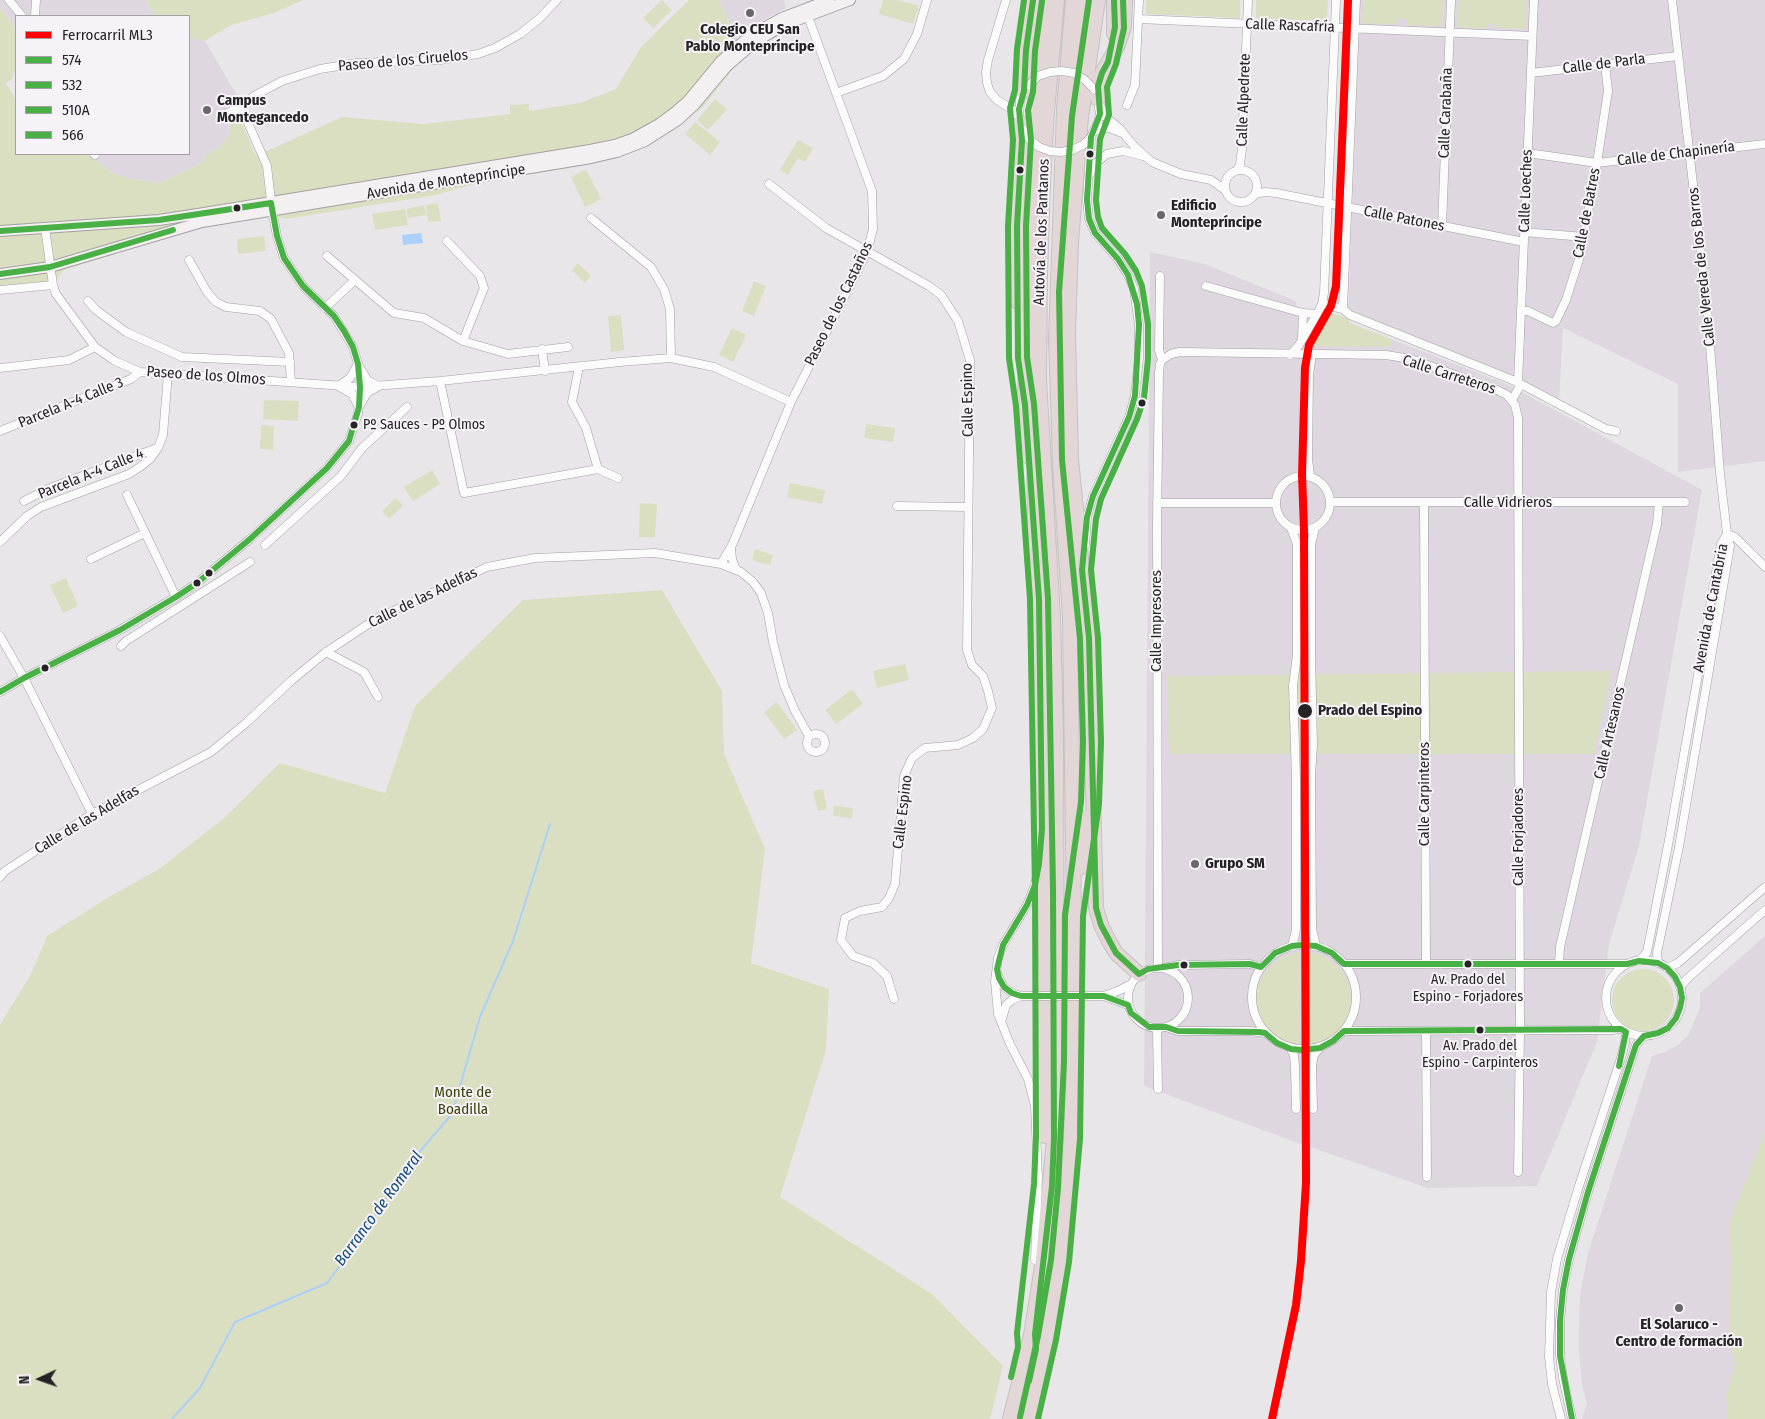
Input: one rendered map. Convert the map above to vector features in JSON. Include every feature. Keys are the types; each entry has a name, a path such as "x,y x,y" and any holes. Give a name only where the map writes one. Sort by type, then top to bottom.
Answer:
{"highway":[{"path":"1024,92 1026,50 1025,0"},
{"path":"1026,50 1033,0"},
{"path":"1025,405 1028,235 1034,110 1044,0"},
{"name":"Autovía de los Pantanos","path":"1010,1419 1027,1348 1043,1260 1051,1186 1057,1061 1054,628 1039,379 1043,186 1047,111 1057,0"},
{"name":"Autovía de los Pantanos","path":"1029,1419 1060,1261 1068,1189 1073,1062 1074,915 1070,618 1060,464 1056,340 1064,109 1073,0"},
{"path":"1061,177 1066,156 1086,0"},
{"path":"1098,0 1081,117 1068,292 1071,459 1089,638 1096,908 1101,925 1109,941 1135,979"},
{"path":"1108,62 1115,27 1114,0"},
{"path":"1097,98 1102,73 1117,47 1124,26 1125,0"},
{"path":"1021,124 1022,140 1017,226 1018,358 1025,405 1035,525"},
{"path":"1027,1348 1026,1334 1043,1186 1045,1138 1041,659 1035,525 1034,447 1039,379"},
{"path":"1074,915 1090,803 1092,742"}],"street":[{"path":"9,0 21,15"},
{"path":"35,15 36,0"},
{"name":"Paseo de los Ciruelos","path":"227,113 241,107 254,96 282,81 320,69 357,63 440,60 478,54 495,48 520,34 539,19 557,0"},
{"name":"Avenida de Montepríncipe","path":"0,231 159,220 271,206 582,160 617,152 645,141 678,120 695,104 727,66 755,42 829,0"},
{"name":"Avenida de Montepríncipe","path":"806,12 850,0"},
{"path":"836,93 883,76 904,59 917,34 927,0"},
{"path":"1006,0 986,72 987,83 990,92 997,100 1016,112 1030,140 1039,147 1061,152 1083,145 1093,134 1103,128 1109,128 1125,135"},
{"path":"1127,105 1135,85 1139,0"},
{"name":"Calle Alpedrete","path":"1237,170 1240,164 1242,149 1248,0"},
{"path":"1290,355 1302,340 1322,304 1336,0"},
{"path":"1343,309 1356,0"},
{"name":"Calle Carabaña","path":"1442,226 1451,0"},
{"name":"Calle Loeches","path":"1509,397 1518,383 1534,0"},
{"name":"Calle Vereda de los Barros","path":"1672,0 1707,307 1720,473 1727,534"},
{"name":"Paseo de los Castaños","path":"721,564 731,548 791,402 866,252 873,229 872,191 806,12"},
{"name":"Calle Rascafría","path":"1138,19 1532,36"},
{"name":"Calle de Parla","path":"1531,72 1678,56"},
{"name":"Calle de Batres","path":"1521,311 1528,311 1553,323 1556,322 1572,283 1584,237 1608,91 1605,64"},
{"path":"1004,105 1024,92 1038,76 1062,70 1074,73 1085,80 1106,116 1144,156 1162,167 1181,174 1211,180 1225,190 1227,195 1236,202 1247,202 1257,189 1256,178 1248,171 1237,170 1211,180"},
{"path":"1021,124 1024,92"},
{"path":"1082,570 1088,517 1093,496 1129,417 1138,378 1137,304 1128,275 1118,259 1095,233 1089,219 1087,200 1093,134 1098,122 1097,98"},
{"path":"241,107 267,166 271,206 284,258 303,286 334,316 353,347 358,364 359,408"},
{"name":"Calle de Chapinería","path":"1528,153 1597,163 1765,144"},
{"path":"1089,176 1097,162 1107,154 1123,152 1144,156"},
{"path":"1225,190 1226,179 1229,174"},
{"name":"Calle Espino","path":"769,184 826,228 929,286 941,295 958,321 970,360 967,650 972,665 982,676 992,708 983,729 973,738 958,745 925,748 912,758 904,776 895,884 882,907 860,911 845,918 841,940 853,956 873,963 887,976 894,999"},
{"name":"Calle Patones","path":"1255,194 1265,192 1276,193 1524,242"},
{"name":"Avenida de Montepríncipe","path":"0,274 50,267 202,222 271,206"},
{"path":"591,218 651,267 664,289 670,309 671,358"},
{"name":"Paseo de los Olmos","path":"45,228 56,294 95,347 114,361 140,372 360,387 671,358 714,368 791,402"},
{"path":"1524,232 1584,237"},
{"path":"447,241 480,276 484,288 464,341"},
{"path":"328,256 394,313 424,318 464,341 508,354 568,347"},
{"path":"188,260 206,292 216,302 226,307 260,312 271,319 289,353 291,382"},
{"name":"Calle Impresores","path":"1160,276 1159,350 1162,360 1159,373 1157,503 1161,968"},
{"path":"325,308 355,280"},
{"path":"0,290 53,285"},
{"path":"1206,286 1302,313 1317,314"},
{"path":"88,301 96,310 126,332 182,357 290,362"},
{"path":"1322,304 1343,309 1350,315 1518,383 1606,429 1616,431"},
{"path":"1302,313 1302,340"},
{"path":"0,368 69,360 95,347"},
{"path":"542,349 546,371"},
{"name":"Calle Carreteros","path":"1162,360 1171,354 1180,352 1386,355 1412,359 1509,397 1515,405 1518,418 1518,502"},
{"path":"1310,476 1308,459 1309,375 1312,354"},
{"path":"358,364 350,378 338,386 352,394 359,408"},
{"path":"358,364 368,381 379,386"},
{"path":"579,367 572,402 586,428 598,469"},
{"name":"Parcela A-4 Calle 3","path":"0,431 132,379 140,372"},
{"path":"0,542 27,516 57,500 129,474 150,459 158,448 164,429 168,374"},
{"path":"440,381 464,492 598,469 618,478"},
{"path":"0,692 120,630 176,597 218,565 250,539 327,468 349,440 359,408 367,394 379,386"},
{"path":"265,545 341,476 362,448 407,407"},
{"name":"Parcela A-4 Calle 4","path":"24,501 50,488 158,448"},
{"path":"341,452 353,459"},
{"path":"1299,475 1310,476 1320,481 1328,491 1330,502 1323,521 1314,528 1301,530 1291,528 1283,522 1277,513 1275,503 1282,485 1290,478 1299,475"},
{"path":"127,496 176,597"},
{"name":"Calle Vidrieros","path":"1330,502 1686,502"},
{"name":"Calle Forjadores","path":"1518,502 1520,1031 1518,1172"},
{"name":"Calle Artesanos","path":"1559,964 1560,947 1657,524 1659,502"},
{"path":"1157,503 1275,503"},
{"name":"Calle Carpinteros","path":"1424,503 1426,964"},
{"path":"897,506 968,507"},
{"path":"1291,528 1297,544 1297,655 1293,686 1296,778 1296,930 1292,946"},
{"path":"1314,528 1311,544 1311,653 1314,744 1311,776 1312,929 1316,946"},
{"path":"91,559 145,533"},
{"path":"1727,534 1735,537 1765,567"},
{"name":"Avenida de Cantabria","path":"1639,960 1647,952 1668,845 1720,544 1727,534"},
{"name":"Avenida de Cantabria","path":"1658,963 1657,953 1679,847 1730,546 1727,534"},
{"path":"731,548 736,570"},
{"name":"Calle de las Adelfas","path":"0,878 5,871 92,814 211,752 326,652 376,619 487,567 536,558 655,553 721,564 736,570 754,582 761,593 768,613 784,685 795,711 810,736"},
{"path":"120,630 123,644 250,562"},
{"path":"218,565 227,578"},
{"path":"1,638 24,678 92,814"},
{"path":"326,652 364,672 378,697"},
{"path":"1035,1260 1038,1177 1035,1106 1028,1079 1002,1023 995,997 994,981 1003,945 1027,904 1035,885 1042,829"},
{"path":"1667,968 1678,963 1765,887"},
{"path":"1680,987 1765,910"},
{"path":"1313,1109 1312,1065 1314,1054 1344,1032 1353,1016 1356,998 1354,980 1344,964 1332,953 1316,946 1292,946 1275,953 1261,967 1253,983 1251,1001 1256,1018 1265,1033 1277,1043 1291,1049 1320,1048"},
{"path":"1344,964 1626,964 1639,960 1658,963 1667,968 1675,977 1680,987 1682,998 1676,1018 1668,1028 1658,1033 1644,1036 1623,1030 1344,1032"},
{"path":"997,969 999,978 1004,986 1012,993 1021,996 1104,996 1120,990 1148,969 1178,964 1250,964 1261,967"},
{"path":"1560,1419 1552,1384 1549,1357 1552,1292 1557,1259 1625,1043 1623,1030 1612,1019 1606,1006 1606,992 1614,976 1626,964"},
{"path":"1135,979 1128,995 1128,1006 1131,1013 1149,1027 1166,1027 1176,1022 1184,1012 1188,1001 1185,986 1178,976 1161,968"},
{"path":"1002,1023 1002,1013 1006,1005 1021,996"},
{"path":"1104,996 1128,1006"},
{"path":"1166,1027 1178,1031 1250,1031 1265,1033"},
{"path":"1157,1028 1158,1089"},
{"path":"1426,1031 1427,1177"},
{"path":"1572,1419 1560,1356 1560,1321 1568,1259 1636,1045 1644,1036"},
{"path":"1291,1049 1295,1066 1296,1109"}],"shaded area":[{"path":"0,0 144,0 154,15 15,15 15,28 0,8"},
{"name":"Colegio CEU San Pablo Montepríncipe","path":"719,0 784,0 786,8 735,35"},
{"path":"1360,0 1765,0 1765,461 1678,472 1678,384 1563,328 1559,402 1348,309"},
{"name":"Campus Montegancedo","path":"190,38 205,41 239,99 225,108 230,134 219,148 203,156 205,161 158,184 152,181 134,180 111,173 89,155 190,155"},
{"path":"1150,252 1205,264 1296,301 1297,308 1350,323 1509,385 1702,490 1639,846 1609,944 1597,1042 1537,1186 1428,1188 1287,1139 1144,1086"},
{"path":"1765,936 1765,1419 1582,1419 1587,1403 1582,1386 1579,1351 1580,1295 1588,1253 1652,1056 1667,1051 1679,1044 1689,1034 1700,1007 1700,993"}],"green space":[{"path":"144,0 303,0 274,13 231,25 205,41 190,38 190,15 154,15"},
{"path":"662,0 672,10 653,28 643,18"},
{"path":"689,0 719,0 744,55 702,108 676,128 631,151 567,168 475,184 436,195 286,219 268,215 188,231 64,270 50,286 0,292 0,8 15,28 15,71 11,80 6,83 15,98 15,155 89,155 111,173 134,180 152,181 158,184 205,161 203,156 219,148 230,134 228,116 233,115 240,119 256,156 342,117 423,124 510,114 510,105 529,104 529,111 580,103 616,89 641,47"},
{"path":"883,0 898,0 919,6 913,24 879,14"},
{"path":"1146,0 1240,0 1240,18 1146,14"},
{"path":"1256,0 1328,0 1327,21 1256,18"},
{"path":"1363,0 1443,0 1442,26 1408,25 1408,19 1397,19 1396,24 1362,23"},
{"path":"1459,0 1526,0 1525,29 1495,28 1495,24 1488,24 1487,28 1457,27"},
{"path":"715,99 727,109 708,130 697,120"},
{"path":"695,122 720,142 710,155 685,134"},
{"path":"798,140 813,148 805,162 798,158 788,175 780,170"},
{"path":"586,169 601,199 585,207 571,177"},
{"path":"438,203 441,221 428,222 426,205"},
{"path":"424,205 426,215 408,218 406,209"},
{"path":"405,209 408,225 375,230 372,214"},
{"path":"264,236 266,251 238,254 237,239"},
{"path":"578,263 591,276 585,283 572,270"},
{"path":"754,281 766,286 754,316 742,311"},
{"path":"1331,313 1348,318 1350,323 1392,340 1389,347 1312,346"},
{"path":"621,315 624,350 611,352 608,316"},
{"path":"732,328 746,335 733,362 719,355"},
{"path":"264,400 299,401 298,421 263,419"},
{"path":"866,424 895,428 893,442 864,438"},
{"path":"261,425 274,426 273,450 260,449"},
{"path":"432,470 440,484 413,501 404,487"},
{"path":"790,483 825,490 822,504 787,497"},
{"path":"396,498 403,506 389,519 382,511"},
{"path":"640,503 657,504 655,537 639,537"},
{"path":"755,549 773,555 770,565 752,560"},
{"path":"66,578 78,606 63,613 50,585"},
{"name":"Monte de Boadilla","path":"662,590 722,691 724,754 765,849 751,963 829,989 826,1050 780,1197 932,1294 1003,1366 990,1419 0,1419 0,1025 31,974 47,936 109,897 159,869 223,819 280,763 385,793 415,706 523,600"},
{"path":"905,664 909,680 877,688 873,671"},
{"path":"1611,671 1594,754 1169,754 1168,676"},
{"path":"852,689 863,704 836,724 825,710"},
{"path":"777,702 797,730 784,739 764,712"},
{"path":"823,789 827,809 818,811 813,791"},
{"path":"834,806 853,808 852,818 833,816"},
{"path":"1299,952 1299,1047 1278,1040 1269,1032 1259,1015 1256,995 1259,984 1267,969 1282,957"},
{"path":"1308,952 1324,956 1340,968 1350,986 1352,998 1350,1011 1342,1028 1327,1041 1309,1047"},
{"path":"1643,969 1655,971 1665,978 1672,988 1674,1000 1672,1012 1665,1022 1655,1029 1643,1031 1631,1029 1621,1022 1614,1012 1612,1000 1614,988 1621,978 1631,971"},
{"path":"1765,1132 1765,1419 1728,1419 1726,1396 1735,1365 1729,1339 1731,1257 1729,1223"}],"water":[{"path":"421,233 423,243 403,245 402,235"}],"waterway":[{"name":"Barranco de Romeral","path":"172,1419 200,1388 235,1322 327,1283 362,1236 403,1171 452,1114 480,1017 513,941 550,824"}],"rail line":[{"name":"ML3","path":"1272,1419 1296,1305 1306,1183 1304,530 1302,475 1305,368 1309,345 1331,306 1336,286 1348,0"}],"transit line":[{"name":"510A","path":"1011,1377 1018,1347 1017,1333 1034,1184 1036,1138 1035,889 1030,599 1016,406 1009,358 1008,226 1013,140 1010,108 1015,90 1017,49 1024,0"},
{"name":"574","path":"1033,0 1026,50 1024,91 1019,109 1022,140 1017,226 1018,358 1025,405 1039,599 1042,829 1035,885 1027,905 1003,945 997,969 999,978 1004,987 1012,993 1021,996 1104,996 1128,1005 1131,1013 1149,1027 1166,1027 1178,1031 1259,1032 1265,1033 1277,1043 1291,1049 1302,1050 1320,1048 1333,1041 1344,1031 1621,1029 1626,1032 1619,1066"},
{"name":"510A","path":"1020,1417 1038,1336 1051,1260 1058,1188 1064,1062 1065,915 1081,802 1083,742 1080,639 1062,460 1059,292 1072,116 1089,0"},
{"name":"574","path":"1114,0 1115,27 1108,62 1098,86 1100,114 1091,137 1087,200 1089,219 1095,233 1118,259 1128,275 1137,304 1139,325 1135,396 1129,417 1093,496 1087,517 1082,570 1089,638 1096,908 1101,925 1116,953 1139,974 1148,969 1178,965 1250,964 1261,967 1275,953 1292,946 1302,945 1316,946 1332,953 1344,964 1627,964 1639,961 1658,963 1667,968 1675,977 1680,987 1682,998 1680,1008 1676,1018 1668,1028 1658,1033 1644,1036 1636,1045 1588,1192 1569,1259 1560,1321 1560,1356 1572,1419"},
{"name":"532","path":"1038,1419 1056,1340 1069,1262 1080,1139 1083,916 1099,804 1101,742 1098,638 1091,570 1096,519 1101,499 1137,419 1144,398 1148,359 1148,324 1142,286 1136,271 1125,254 1102,228 1098,217 1096,200 1100,139 1109,115 1107,87 1116,64 1124,28 1123,0"},
{"name":"532","path":"1029,1381 1036,1349 1035,1334 1052,1186 1054,1138 1053,889 1048,599 1034,404 1027,357 1026,226 1031,140 1028,110 1033,92 1035,51 1042,1"},
{"name":"566","path":"0,231 159,220 271,203 277,236 284,258 303,286 334,316 344,331 353,347 358,364 360,387 359,407 349,441 327,468 250,539 197,583 176,597 120,630 0,692"},
{"name":"566","path":"0,274 50,267 173,230"}],"place":[{"name":"Colegio CEU San Pablo Montepríncipe","path":"750,13"},
{"name":"Campus Montegancedo","path":"207,110"},
{"name":"Edificio Montepríncipe","path":"1161,215"},
{"name":"Pº Sauces - Pº Olmos","path":"354,425"},
{"name":"Prado del Espino","path":"1305,711"},
{"name":"Grupo SM","path":"1195,864"},
{"name":"Av. Prado del Espino - Forjadores","path":"1468,964"},
{"name":"Av. Prado del Espino - Carpinteros","path":"1480,1030"},
{"name":"El Solaruco - Centro de formación","path":"1679,1308"}]}
